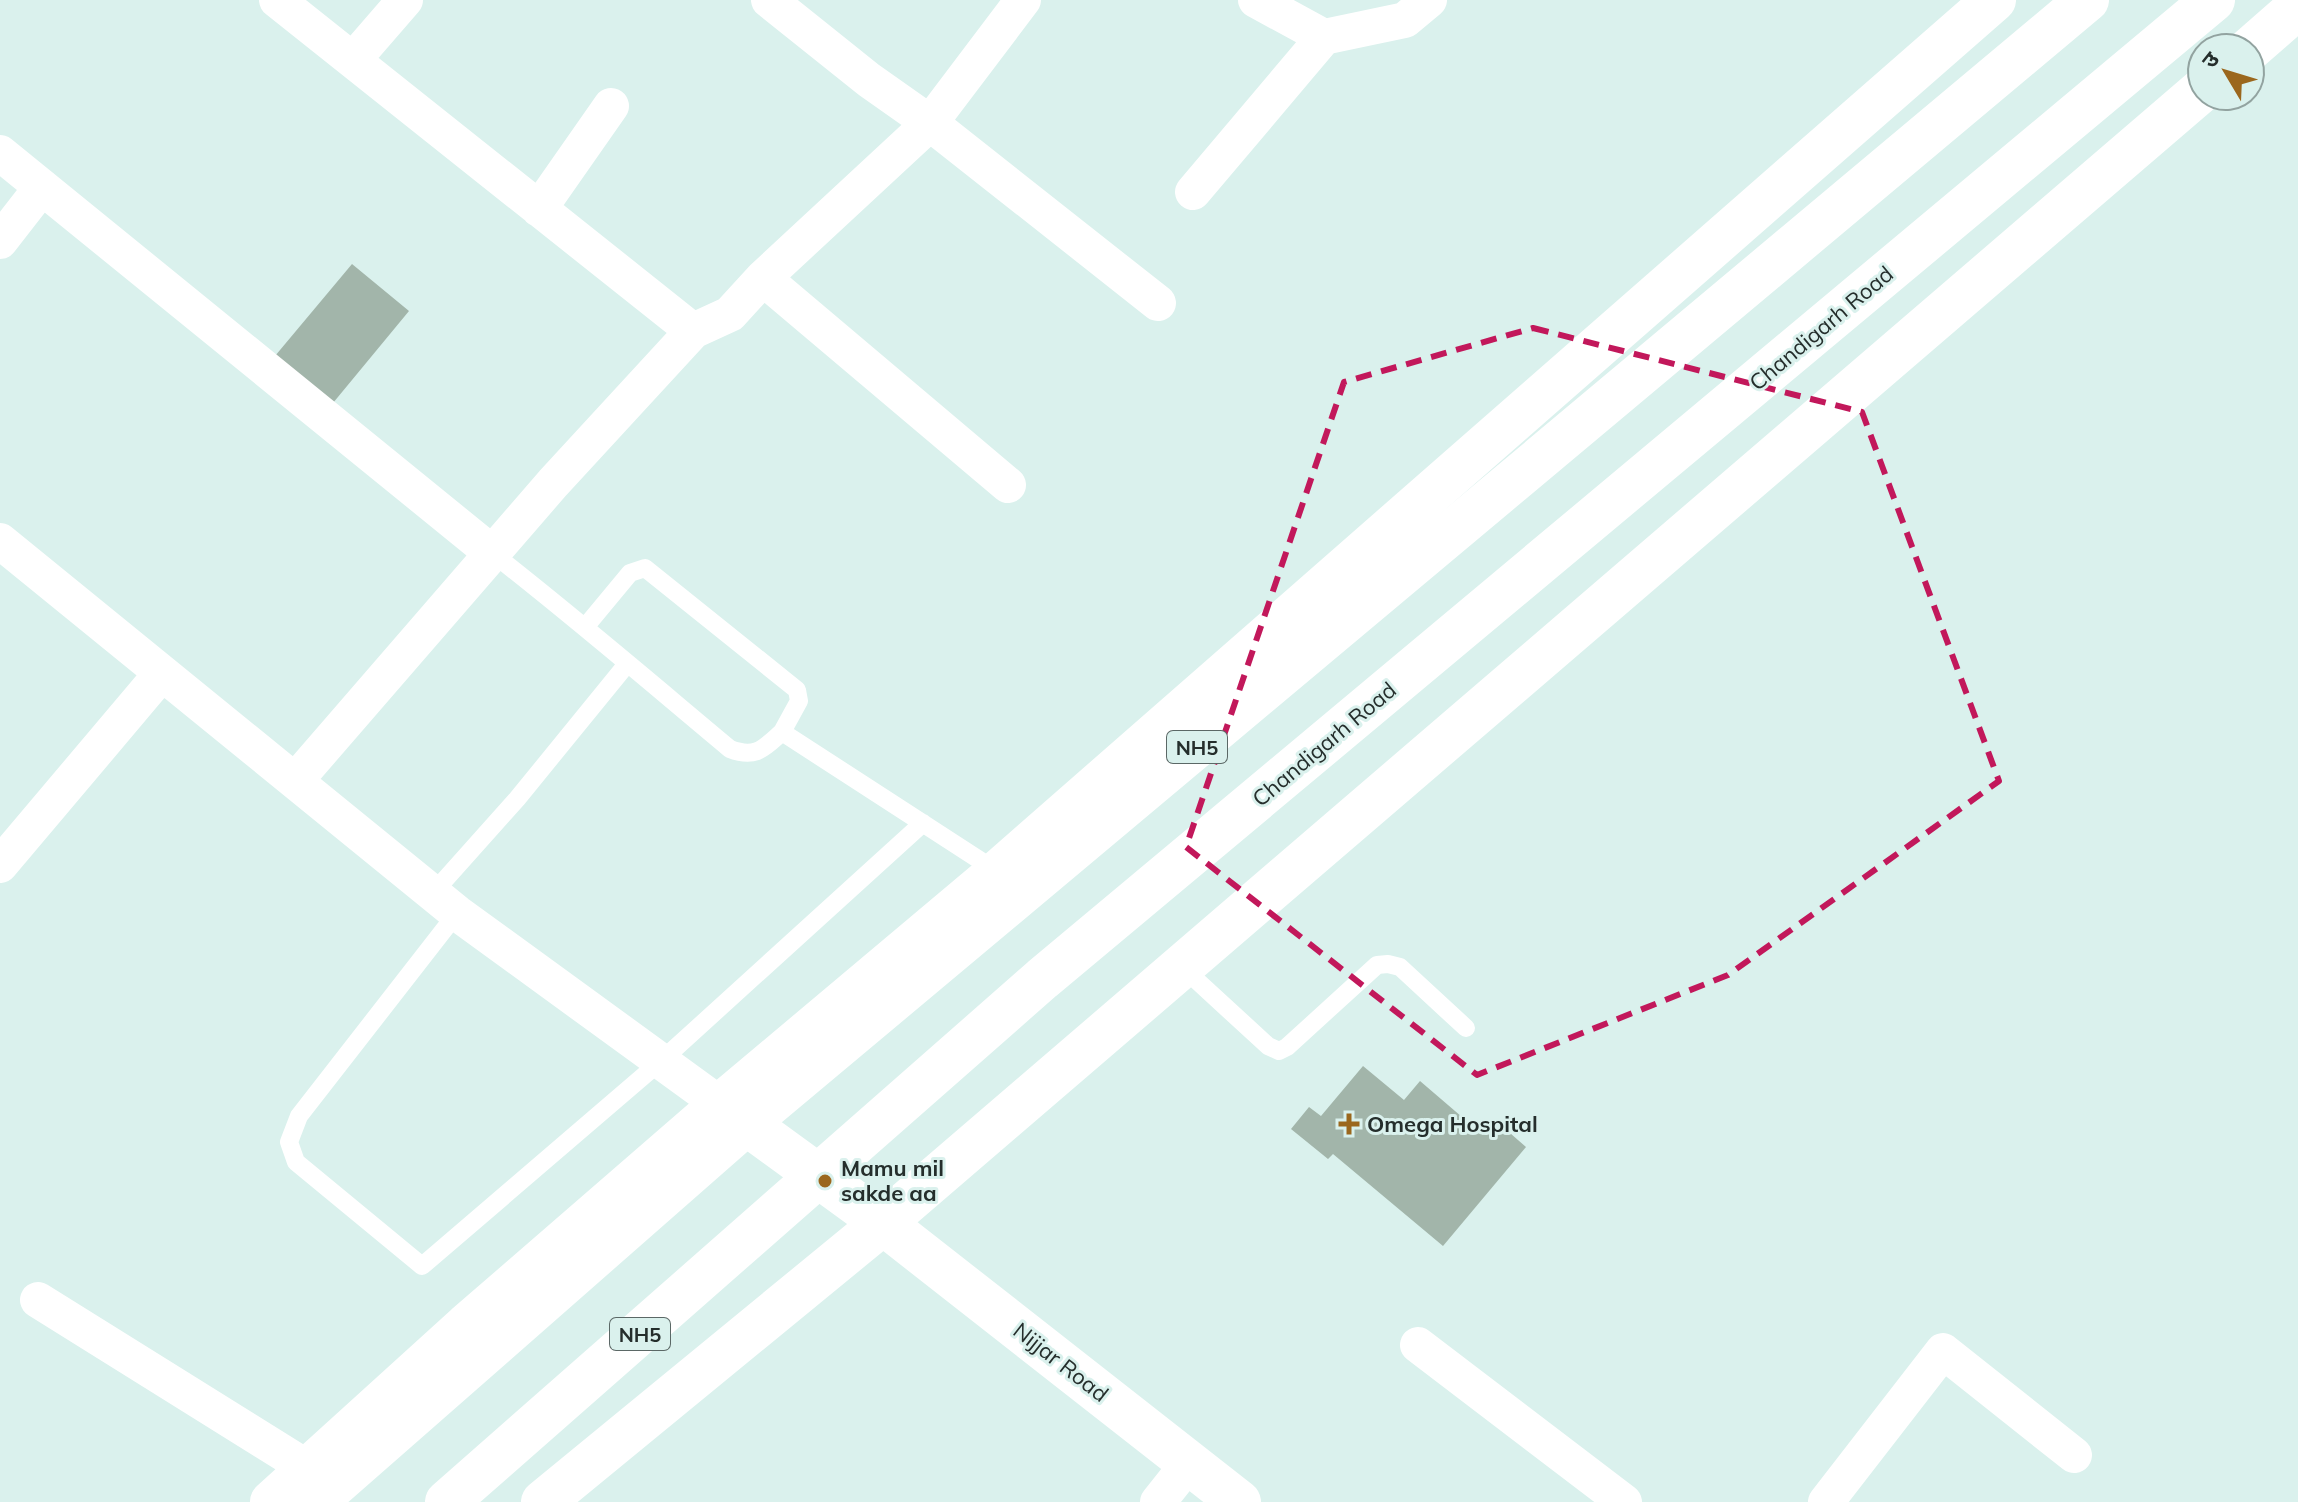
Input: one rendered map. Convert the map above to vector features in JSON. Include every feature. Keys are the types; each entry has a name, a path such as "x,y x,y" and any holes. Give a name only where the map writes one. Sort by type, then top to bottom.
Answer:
{"main road":[{"path":"272,1502 312,1485 466,1326 721,1105 998,872 1994,0"},
{"name":"NH5","path":"312,1485 2087,0"},
{"name":"Chandigarh Road","path":"447,1502 1042,979 2213,0"},
{"path":"2266,35 2298,7"},
{"path":"566,1496 2186,104"},
{"name":"Nijjar Road","path":"721,1105 883,1223 1239,1502"}],"street":[{"path":"277,0 693,331"},
{"path":"353,60 405,0"},
{"path":"769,0 1158,303"},
{"path":"295,781 492,553 693,331 730,314 763,278 930,123 1023,0"},
{"path":"1256,0 1324,37"},
{"path":"1193,192 1324,37 1405,20 1429,0"},
{"path":"539,209 611,106"},
{"path":"0,153 492,553"},
{"path":"0,241 42,187"},
{"path":"763,278 1008,485"},
{"path":"0,541 445,903 721,1105"},
{"path":"2,859 162,673"},
{"path":"38,1300 312,1485"},
{"path":"1418,1345 1624,1502"},
{"path":"1826,1502 1943,1351 2074,1455"},
{"path":"1158,1502 1189,1463"}],"lane":[{"path":"492,553 586,626 730,749 743,754 762,750 782,732 799,701 797,690 645,568 630,573 586,626"},
{"path":"627,664 517,799 299,1116 289,1142 296,1162 422,1266 661,1061 923,823"},
{"path":"782,732 998,872"},
{"path":"1181,966 1268,1046 1279,1051 1377,965 1400,967 1466,1028"}],"highlighted area":[{"path":"1533,328 1862,412 1999,781 1728,975 1477,1075 1186,847 1344,382"}],"building":[{"path":"352,264 409,311 333,403 275,356"},
{"path":"1363,1066 1404,1100 1420,1081 1483,1135 1495,1120 1526,1147 1443,1246 1333,1154 1328,1159 1291,1129 1309,1107 1321,1116"}],"place":[{"name":"Omega Hospital","path":"1349,1124"},
{"name":"Mamu mil sakde aa","path":"825,1181"}]}
